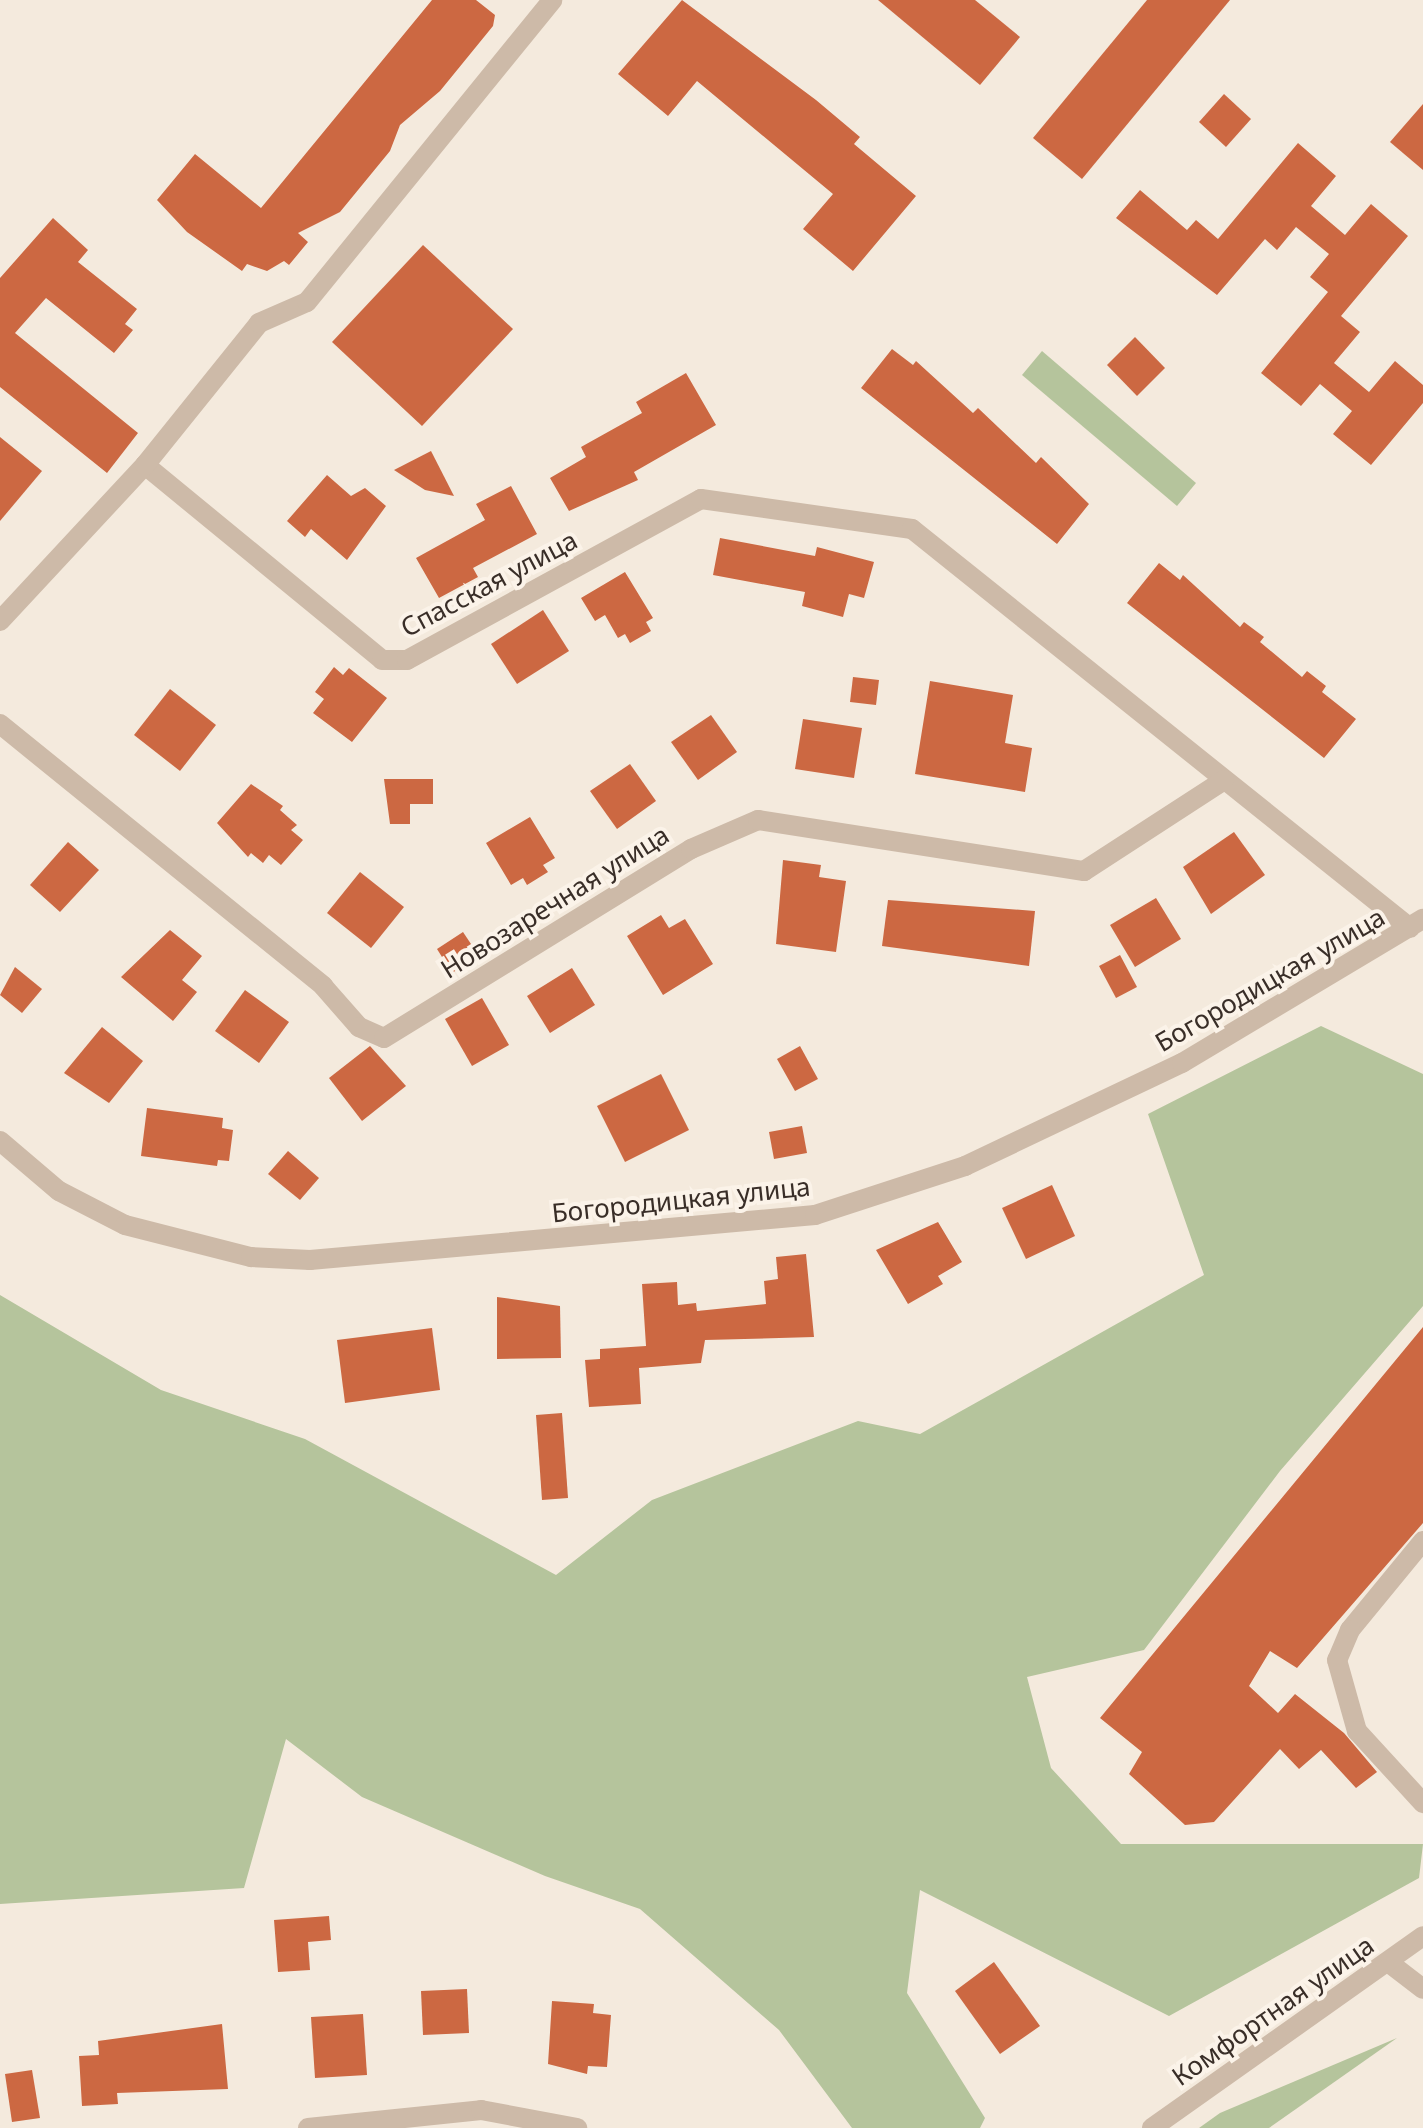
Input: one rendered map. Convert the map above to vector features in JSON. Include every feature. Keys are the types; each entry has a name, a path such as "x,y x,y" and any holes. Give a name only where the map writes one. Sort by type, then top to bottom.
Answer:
{"street":[{"path":"0,621 145,465 259,323 307,302 552,0"},
{"name":"Спасская улица","path":"145,465 382,660 407,660 701,499 912,529 1224,780"},
{"name":"Новозаречная улица","path":"0,724 323,986 359,1027 384,1038 691,849 758,820 1084,871 1224,780"},
{"path":"1224,780 1416,923"},
{"name":"Богородицкая улица","path":"0,1141 59,1191 125,1225 251,1257 310,1260 815,1215 965,1166 1182,1063 1416,923"},
{"path":"1423,1541 1350,1630 1337,1660 1357,1731 1423,1803"},
{"name":"Комфортная улица","path":"1152,2128 1423,1936"},
{"path":"1388,1962 1423,1989"},
{"path":"308,2128 481,2110 577,2128"}],"green space":[{"path":"1042,351 1196,483 1177,506 1022,375"},
{"path":"1321,1026 1423,1074 1423,1306 1280,1471 1144,1650 1027,1677 1051,1768 1121,1844 1423,1844 1419,1878 1169,2016 920,1890 907,1993 985,2118 980,2128 852,2128 779,2030 640,1909 545,1876 362,1797 286,1739 244,1888 0,1904 0,1295 161,1390 305,1439 556,1575 652,1500 858,1421 920,1434 1204,1275 1148,1114"},
{"path":"1397,2038 1269,2128 1199,2128 1220,2113"}],"building":[{"path":"432,0 476,0 495,15 493,26 440,91 400,125 390,151 340,212 298,233 308,242 289,265 284,261 267,271 247,264 242,271 187,232 157,200 195,154 261,208"},
{"path":"682,0 816,100 860,137 854,144 916,196 853,271 803,229 833,194 697,81 668,116 618,74"},
{"path":"878,0 975,0 1020,37 980,85"},
{"path":"1147,0 1230,0 1082,179 1033,138"},
{"path":"1224,94 1251,119 1226,147 1199,122"},
{"path":"1423,104 1423,170 1390,142"},
{"path":"1298,143 1336,176 1311,206 1345,235 1371,204 1408,236 1341,316 1360,332 1334,363 1369,392 1395,361 1423,385 1423,403 1371,465 1333,434 1352,411 1320,384 1301,406 1261,373 1328,292 1310,277 1329,254 1296,227 1277,250 1265,239 1217,295 1116,218 1140,190 1187,230 1196,220 1218,239"},
{"path":"53,218 88,250 78,262 137,309 125,324 133,330 114,353 46,298 15,333 138,433 107,473 0,387 0,278"},
{"path":"423,245 513,329 422,426 332,342"},
{"path":"1135,337 1165,368 1137,396 1107,365"},
{"path":"892,349 913,365 916,361 973,413 978,408 1036,463 1041,457 1089,504 1057,544 861,388"},
{"path":"686,373 716,425 634,472 638,480 569,511 550,478 586,457 581,447 642,413 636,402"},
{"path":"0,437 42,471 0,521"},
{"path":"431,451 454,496 425,490 394,470"},
{"path":"327,475 351,496 365,488 386,506 347,560 311,529 305,537 287,521"},
{"path":"511,486 537,534 473,568 478,577 439,598 416,558 485,520 476,504"},
{"path":"720,538 815,556 817,547 874,562 864,598 849,594 843,617 802,606 805,592 713,575"},
{"path":"1159,563 1180,580 1183,575 1240,627 1244,622 1264,637 1260,642 1302,677 1307,671 1326,686 1322,692 1356,719 1324,758 1127,603"},
{"path":"625,572 653,618 646,622 651,631 630,643 625,634 618,638 605,615 595,621 581,598"},
{"path":"543,610 569,651 517,684 491,644"},
{"path":"334,667 343,675 349,668 387,698 352,742 313,713 324,699 315,692"},
{"path":"853,677 879,680 876,705 850,702"},
{"path":"930,681 1013,695 1005,743 1032,748 1025,792 915,774"},
{"path":"170,689 216,725 180,771 134,735"},
{"path":"711,715 737,752 698,780 671,742"},
{"path":"803,719 862,728 854,778 795,769"},
{"path":"630,764 656,801 617,829 590,791"},
{"path":"384,779 433,779 433,804 410,804 410,824 390,824"},
{"path":"251,784 283,806 280,810 297,825 291,830 303,840 281,865 269,855 263,863 251,853 248,857 217,823"},
{"path":"530,817 555,858 543,865 548,872 527,885 523,878 511,885 486,843"},
{"path":"1234,832 1265,875 1211,914 1183,867"},
{"path":"68,842 99,870 60,912 30,885"},
{"path":"783,860 821,865 819,877 846,881 836,952 776,944"},
{"path":"360,872 404,907 371,948 327,913"},
{"path":"1156,898 1181,939 1135,967 1110,925"},
{"path":"888,900 1035,911 1029,966 882,946"},
{"path":"661,915 669,928 685,919 713,964 663,995 627,936"},
{"path":"170,930 202,956 182,980 197,992 173,1021 121,977"},
{"path":"463,932 479,956 452,973 437,949"},
{"path":"1120,955 1137,987 1116,998 1099,966"},
{"path":"15,967 42,989 22,1013 0,995"},
{"path":"572,968 595,1005 550,1033 527,996"},
{"path":"245,990 289,1022 259,1063 215,1031"},
{"path":"482,998 509,1045 472,1066 445,1019"},
{"path":"102,1027 143,1061 109,1103 64,1073"},
{"path":"370,1046 406,1086 362,1121 329,1078"},
{"path":"800,1046 818,1079 795,1091 777,1059"},
{"path":"661,1074 689,1130 625,1162 597,1106"},
{"path":"147,1108 223,1118 222,1128 233,1130 229,1161 218,1160 217,1166 141,1156"},
{"path":"802,1126 807,1153 774,1159 769,1132"},
{"path":"288,1151 319,1178 300,1200 268,1174"},
{"path":"1052,1185 1075,1236 1026,1259 1002,1208"},
{"path":"938,1222 962,1262 938,1276 943,1284 908,1304 876,1250"},
{"path":"806,1254 814,1337 705,1340 701,1363 639,1368 641,1404 589,1407 585,1360 600,1359 600,1349 646,1346 642,1284 677,1282 678,1305 696,1303 697,1311 766,1304 764,1281 778,1279 776,1257"},
{"path":"497,1297 560,1306 561,1358 497,1359"},
{"path":"1423,1327 1423,1523 1297,1668 1270,1651 1249,1686 1278,1713 1295,1694 1344,1733 1377,1772 1356,1788 1321,1750 1299,1769 1280,1749 1214,1822 1185,1825 1129,1774 1142,1752 1100,1718"},
{"path":"432,1328 440,1390 345,1403 337,1340"},
{"path":"562,1413 568,1498 542,1500 536,1415"},
{"path":"329,1916 331,1940 308,1942 310,1970 278,1972 274,1920"},
{"path":"994,1962 1040,2026 1000,2054 955,1991"},
{"path":"467,1989 469,2033 423,2035 421,1991"},
{"path":"552,2001 594,2004 593,2013 611,2015 607,2067 588,2066 587,2074 548,2064"},
{"path":"363,2014 367,2075 315,2078 311,2017"},
{"path":"222,2024 228,2089 117,2093 118,2104 82,2106 79,2056 99,2055 98,2041"},
{"path":"32,2070 40,2118 12,2122 5,2074"}]}
